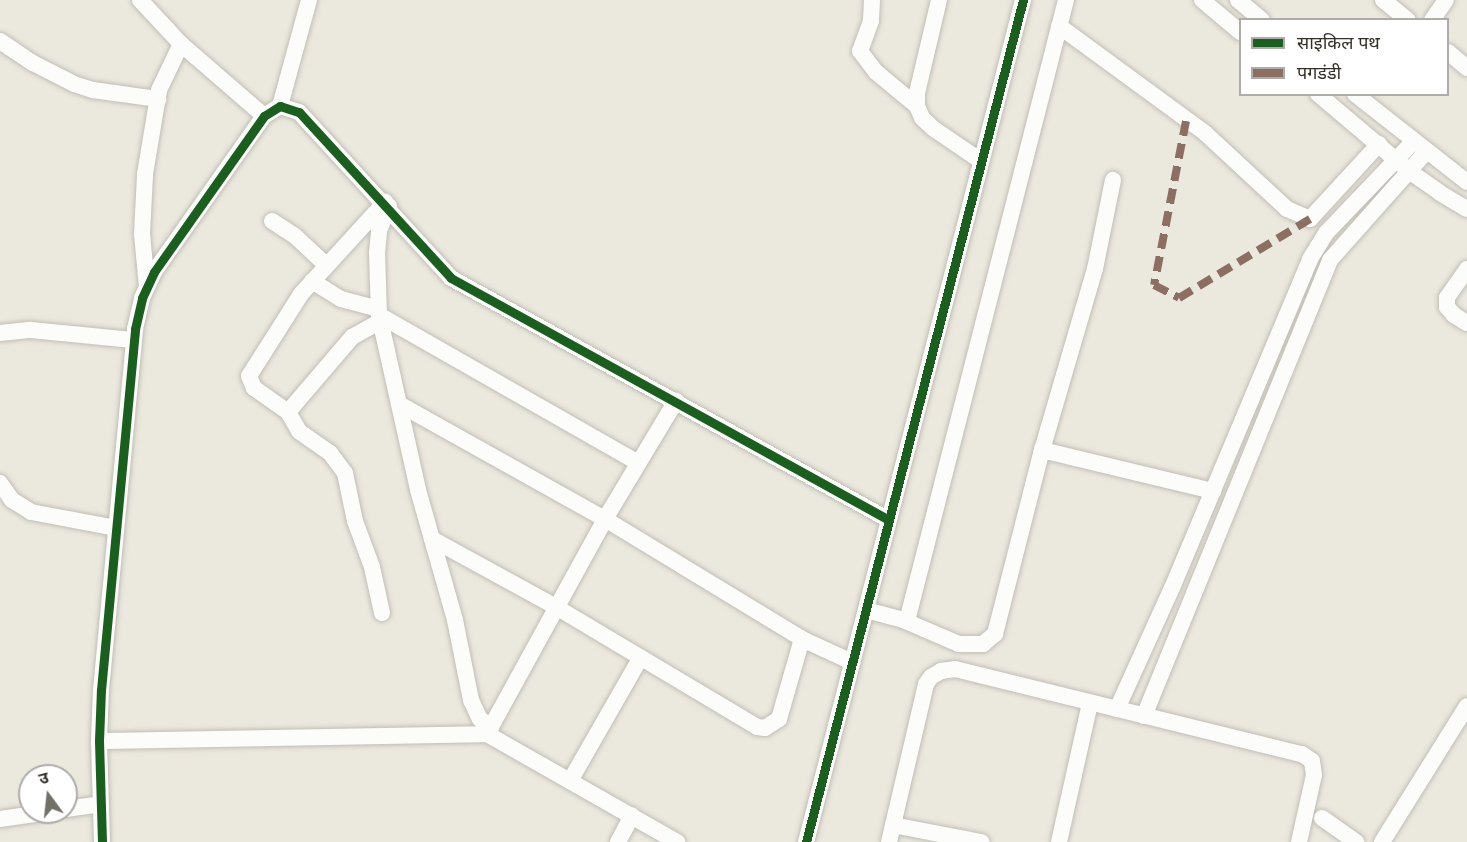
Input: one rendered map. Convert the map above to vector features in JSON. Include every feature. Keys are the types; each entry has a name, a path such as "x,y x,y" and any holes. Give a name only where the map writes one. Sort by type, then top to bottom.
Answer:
{"street":[{"path":"140,0 181,44 264,116"},
{"path":"102,842 99,741 133,340 147,288 154,272 264,116 280,106 309,0"},
{"path":"872,0 871,21 860,51 876,72 917,106"},
{"path":"939,0 917,93 917,106 922,118 934,129 981,161"},
{"path":"806,842 1023,0"},
{"path":"907,621 1066,0"},
{"path":"1202,0 1239,31"},
{"path":"1238,0 1260,18"},
{"path":"1383,0 1406,18"},
{"path":"1433,18 1446,0"},
{"path":"1059,26 1205,133 1287,209 1310,219 1378,144"},
{"path":"0,41 42,69 74,84 93,90 158,99"},
{"path":"147,288 142,234 145,174 158,99 168,68 181,44"},
{"path":"1449,53 1466,66"},
{"path":"1320,96 1440,193 1467,209"},
{"path":"1357,96 1467,182"},
{"path":"280,106 299,111 387,204 420,247 451,278 889,520"},
{"path":"1144,716 1330,260 1420,147"},
{"path":"1117,709 1213,491 1310,259 1327,232 1404,165"},
{"path":"866,610 907,621 960,644 983,645 995,634 1042,450 1095,269 1113,180"},
{"path":"382,613 372,567 355,521 345,473 330,453 299,431 288,412 254,388 249,376 301,294 326,265 387,204"},
{"path":"387,204 377,252 379,315 432,539 455,620 471,700 489,730 570,781 677,842"},
{"path":"272,221 295,236 326,265"},
{"path":"1467,269 1447,298 1448,307 1454,315 1467,323"},
{"path":"312,281 341,299 379,315 638,463"},
{"path":"288,412 352,337 379,315"},
{"path":"0,333 31,330 133,340"},
{"path":"489,730 605,519 676,401"},
{"path":"399,404 605,519 802,639 852,662"},
{"path":"1042,450 1213,491"},
{"path":"0,483 12,500 31,512 116,528"},
{"path":"432,539 556,608 757,727 765,728 779,719 802,639"},
{"path":"570,781 640,659"},
{"path":"889,842 926,684 932,677 955,669 1302,754 1312,761 1314,776 1299,842"},
{"path":"1059,842 1090,703"},
{"path":"1382,842 1467,706"},
{"path":"99,741 489,730"},
{"path":"78,807 101,804"},
{"path":"0,819 18,816"},
{"path":"618,842 632,816"},
{"path":"1322,818 1356,842"},
{"path":"893,825 981,842"}],"marked path":[{"path":"1186,121 1154,285 1179,298 1310,219"}],"cycle path":[{"path":"806,842 1023,0"},
{"path":"102,842 99,741 101,690 135,329 142,298 154,272 264,116 280,106 299,112 451,278 889,520"}]}
